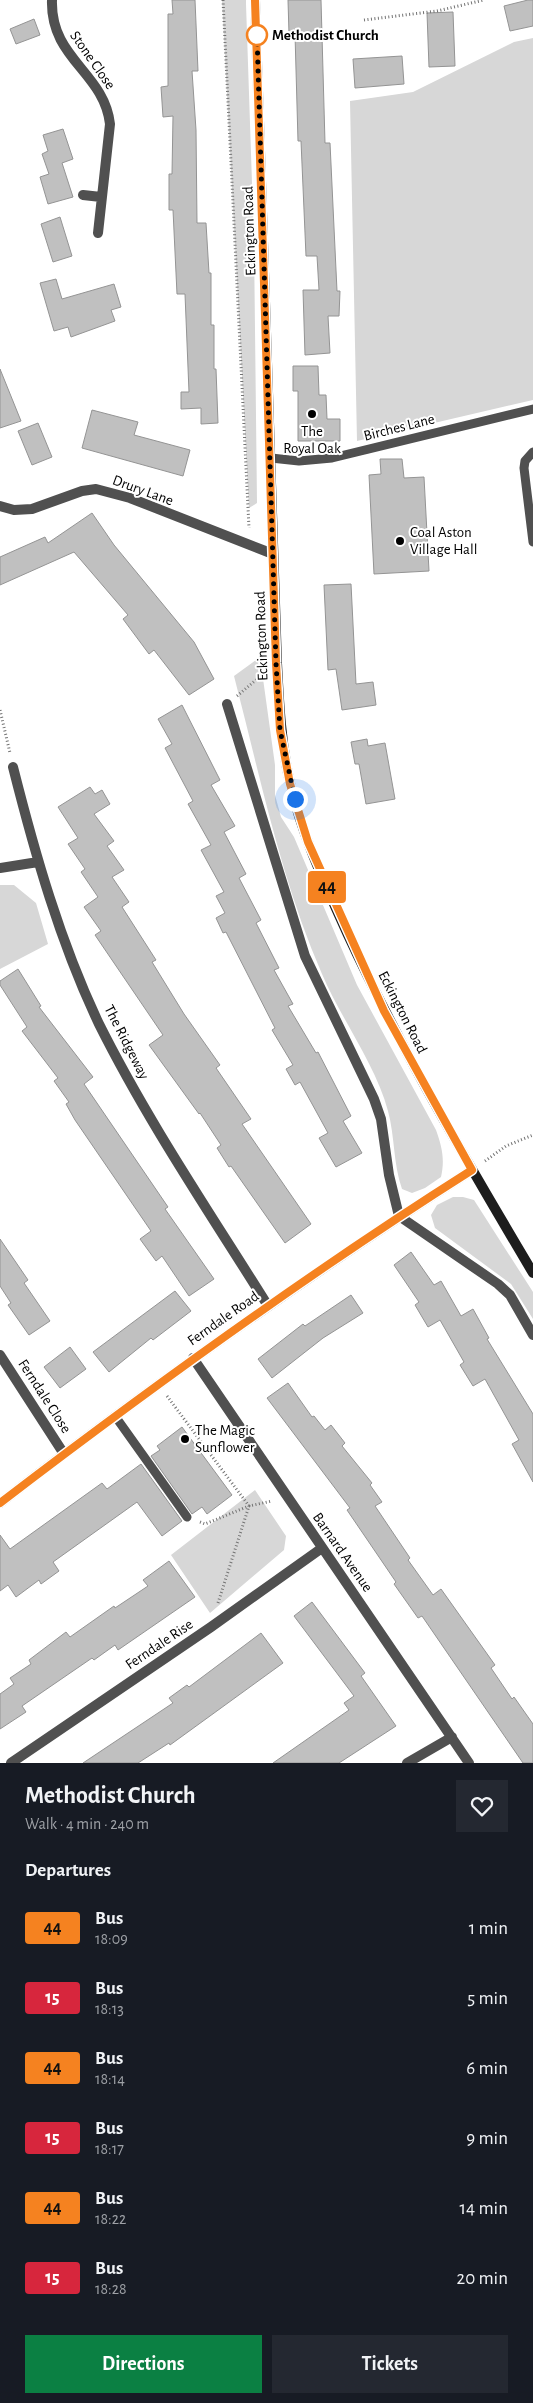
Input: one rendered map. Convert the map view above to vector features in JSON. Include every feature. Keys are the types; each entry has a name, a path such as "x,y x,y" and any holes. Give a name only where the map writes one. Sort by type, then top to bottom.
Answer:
{"main road":[{"name":"Eckington Road","path":"255,0 276,663 280,730 290,784 308,842 384,1011 472,1170 533,1273"}],"street":[{"name":"Stone Close","path":"52,0 54,29 60,42 101,95 108,108 110,124 98,233"},
{"path":"83,195 101,197"},
{"name":"Drury Lane","path":"0,506 14,510 32,509 82,491 96,489 130,498 273,554"},
{"path":"227,704 305,956 374,1099 381,1119 389,1175 399,1216 498,1284 510,1295 533,1335"},
{"name":"The Ridgeway","path":"13,766 38,862 79,976 114,1052 157,1130 268,1306"},
{"path":"0,868 38,862"},
{"name":"Ferndale Road","path":"0,1503 193,1358 399,1216 472,1170"},
{"name":"Ferndale Close","path":"0,1355 64,1454"},
{"name":"Barnard Avenue","path":"193,1358 469,1763"},
{"name":"Ferndale Rise","path":"11,1763 211,1627 322,1548"},
{"path":"407,1763 452,1737"}],"lane":[{"name":"Birches Lane","path":"271,458 299,461 332,458 533,409"},
{"path":"533,452 525,461 524,468 531,501 533,542"},
{"path":"115,1416 188,1517"}],"path":[{"path":"223,0 250,546"},
{"path":"364,20 437,11 484,0"},
{"path":"227,704 276,663"},
{"path":"0,710 13,766"},
{"path":"472,1170 506,1146 533,1135"},
{"path":"157,1384 249,1506"},
{"path":"188,1517 205,1524 249,1506 288,1498"},
{"path":"211,1627 249,1506"}],"shaded area":[{"path":"222,0 246,0 254,243 257,503 249,508"},
{"path":"533,38 533,400 357,441 350,101 413,92 514,42"},
{"path":"260,657 275,765 275,795 281,817 294,837 357,985 436,1130 440,1142 443,1159 441,1177 425,1188 412,1193 402,1189 395,1160 388,1111 382,1094 367,1059 322,974 295,902 272,827 234,676"},
{"path":"0,885 14,885 36,903 48,944 0,969"},
{"path":"453,1197 474,1200 533,1292 533,1319 511,1284 435,1228 431,1215 437,1205"},
{"path":"255,1490 286,1536 284,1550 210,1613 171,1555"}],"building":[{"path":"172,0 195,0 198,71 192,71 196,130 197,223 206,223 209,273 211,273 211,325 214,325 214,369 216,369 218,423 201,424 201,408 181,409 181,392 189,392 185,294 177,294 173,210 169,210 169,174 172,174 173,116 163,117 161,87 168,86 168,14 173,14"},
{"path":"288,0 321,0 325,143 330,143 337,291 340,291 339,316 328,316 330,353 305,355 303,290 319,290 317,256 306,256 301,141 298,141 295,34 289,34"},
{"path":"533,0 533,26 510,31 504,6"},
{"path":"453,12 455,66 429,67 427,13"},
{"path":"34,19 40,35 16,44 10,29"},
{"path":"402,56 404,84 355,88 353,59"},
{"path":"63,129 73,159 62,163 73,197 48,204 40,177 49,174 42,154 48,151 43,135"},
{"path":"60,217 72,256 53,262 41,224"},
{"path":"56,279 62,299 114,284 121,307 111,310 115,321 71,337 68,327 54,331 40,283"},
{"name":"The Royal Oak","path":"293,366 318,366 319,395 326,395 327,419 340,419 340,441 298,441 298,391 293,391"},
{"path":"0,369 21,421 0,428"},
{"path":"92,410 138,422 134,435 190,450 183,476 82,448"},
{"path":"38,423 52,457 32,465 18,431"},
{"name":"Coal Aston Village Hall","path":"380,459 402,459 404,478 424,477 429,571 374,574 369,475 381,474"},
{"path":"92,513 114,545 194,642 214,679 189,695 154,650 149,654 123,619 128,615 74,552 0,585 0,557 45,537 48,543"},
{"path":"351,584 356,684 373,682 376,705 342,710 336,669 328,670 324,585"},
{"path":"182,705 220,780 211,785 235,826 224,832 246,874 239,878 261,920 256,923 279,968 274,970 293,1004 288,1006 316,1053 318,1052 351,1116 343,1121 362,1153 336,1167 319,1138 328,1133 300,1082 295,1085 286,1069 293,1065 272,1030 275,1028 226,932 223,933 216,918 225,913 216,896 224,892 201,850 211,845 188,804 193,801 165,748 172,744 158,719"},
{"path":"367,739 368,746 385,743 395,799 366,804 359,764 355,764 351,742"},
{"path":"90,787 95,794 102,790 110,804 94,814 114,841 107,846 124,870 112,877 129,902 122,907 156,960 152,962 184,1014 220,1065 216,1068 251,1119 242,1124 311,1224 285,1243 231,1166 229,1167 217,1148 221,1145 200,1113 149,1045 163,1035 95,935 101,931 84,907 98,897 81,872 85,869 68,844 78,838 58,807"},
{"path":"18,969 41,1006 39,1007 93,1077 84,1084 168,1207 165,1209 214,1279 189,1296 162,1256 156,1261 140,1239 151,1231 75,1120 66,1104 69,1102 54,1081 58,1078 22,1031 27,1027 0,985 0,981"},
{"path":"0,1239 28,1280 24,1283 50,1321 29,1335 8,1305 11,1303 0,1286"},
{"path":"411,1252 434,1285 441,1281 461,1316 473,1309 489,1338 487,1339 533,1414 533,1482 512,1444 519,1440 485,1379 473,1386 460,1365 464,1362 440,1320 428,1327 415,1305 419,1302 394,1265"},
{"path":"175,1291 191,1311 153,1340 151,1338 109,1372 93,1352"},
{"path":"351,1295 363,1313 323,1338 272,1378 258,1359 303,1324 305,1326"},
{"path":"70,1347 86,1369 60,1388 44,1367"},
{"path":"288,1383 312,1417 314,1416 325,1430 331,1425 345,1443 342,1446 372,1483 370,1485 382,1502 375,1506 410,1558 408,1560 433,1595 441,1589 495,1665 491,1668 512,1699 514,1697 533,1724 533,1763 523,1763 422,1616 418,1618 394,1584 396,1582 347,1510 350,1508 267,1398"},
{"path":"182,1427 232,1495 207,1514 202,1507 192,1514 151,1456 160,1450 157,1446"},
{"path":"141,1464 182,1521 162,1536 137,1502 53,1562 59,1571 41,1584 39,1580 16,1597 8,1585 0,1591 0,1535 10,1549 102,1483 107,1489"},
{"path":"169,1561 195,1597 118,1650 115,1645 94,1660 92,1658 22,1706 26,1712 0,1729 0,1694 14,1684 10,1678 31,1664 29,1660 66,1632 70,1637 114,1606 115,1608 148,1586 143,1580"},
{"path":"312,1602 365,1673 361,1676 396,1726 339,1763 273,1763 349,1710 344,1703 354,1696 294,1616"},
{"path":"261,1633 283,1663 170,1745 169,1743 138,1763 83,1763 173,1703 169,1698 187,1685 189,1687"}],"bus line":[{"name":"44","path":"0,1503 193,1358 399,1216 472,1170 384,1011 335,906 308,842 290,784 280,730 276,663 263,197 255,0"}],"place":[{"name":"Methodist Church","path":"257,35"},
{"name":"The Royal Oak","path":"312,414"},
{"name":"Coal Aston Village Hall","path":"400,541"},
{"name":"The Magic Sunflower","path":"185,1439"}],"route":[{"path":"257,35 276,663 280,730 290,784 295,799"}]}
